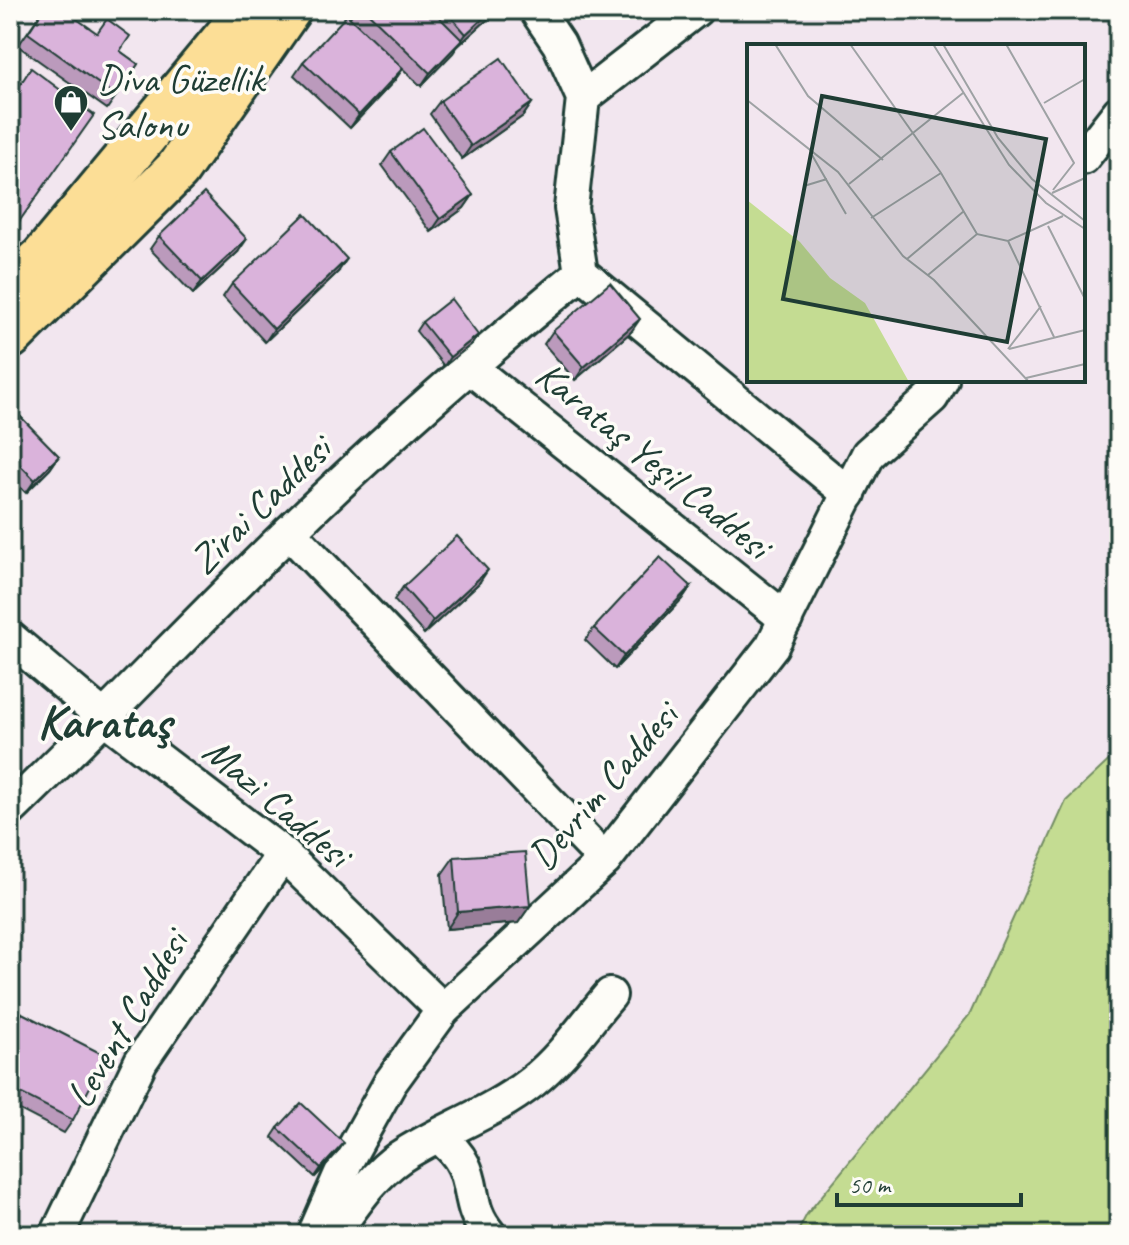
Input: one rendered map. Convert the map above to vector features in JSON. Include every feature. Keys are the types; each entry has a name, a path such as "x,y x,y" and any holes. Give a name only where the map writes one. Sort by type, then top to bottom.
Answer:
{"highway":[{"path":"10,288 43,258 229,34 244,10"},
{"path":"10,336 177,170 288,10"}],"street":[{"path":"536,10 559,44 583,98 571,208 581,273 849,494"},
{"path":"583,98 696,10"},
{"path":"1085,155 1119,112"},
{"name":"Zirai Caddesi","path":"10,810 106,719 289,532 468,366 581,273"},
{"name":"Karataş Yeşil Caddesi","path":"468,366 786,619"},
{"name":"Devrim Caddesi","path":"314,1235 346,1162 390,1083 443,1010 605,860 772,646 868,454 932,397 941,382"},
{"path":"289,532 605,860"},
{"name":"Mazi Caddesi","path":"10,638 106,719 283,854 443,1010"},
{"name":"Levent Caddesi","path":"57,1235 141,1061 283,854"},
{"path":"332,1235 381,1172 418,1146 439,1137 533,1081 564,1051 610,995"},
{"path":"439,1137 457,1151 467,1167 472,1200 483,1227 490,1235"}],"green space":[{"path":"1119,751 1119,1235 796,1235 807,1214 970,1014 1066,801"}],"building":[{"path":"43,10 64,10 97,33 107,19 130,36 120,51 138,64 116,96 28,33"},
{"path":"365,10 432,10 462,40 430,73"},
{"path":"445,10 492,10 466,34"},
{"path":"347,15 403,68 359,115 303,62"},
{"path":"501,58 532,103 471,146 440,101"},
{"path":"31,68 94,115 11,233 10,100"},
{"path":"423,128 473,195 440,219 391,152"},
{"path":"204,193 247,239 202,281 159,236"},
{"path":"305,214 347,259 274,329 232,284"},
{"path":"610,283 640,319 584,367 553,331"},
{"path":"451,299 478,335 450,357 422,322"},
{"path":"10,406 59,456 35,480 10,455"},
{"path":"457,536 488,570 433,621 403,587"},
{"path":"660,557 691,586 624,656 594,628"},
{"path":"525,852 530,906 458,912 454,857"},
{"path":"22,1013 106,1056 73,1120 10,1088 10,1037"},
{"path":"301,1103 344,1143 321,1168 278,1128"}],"place":[{"name":"Diva Güzellik Salonu","path":"71,133"}],"district":[{"name":"Karataş","path":"104,722"}]}
